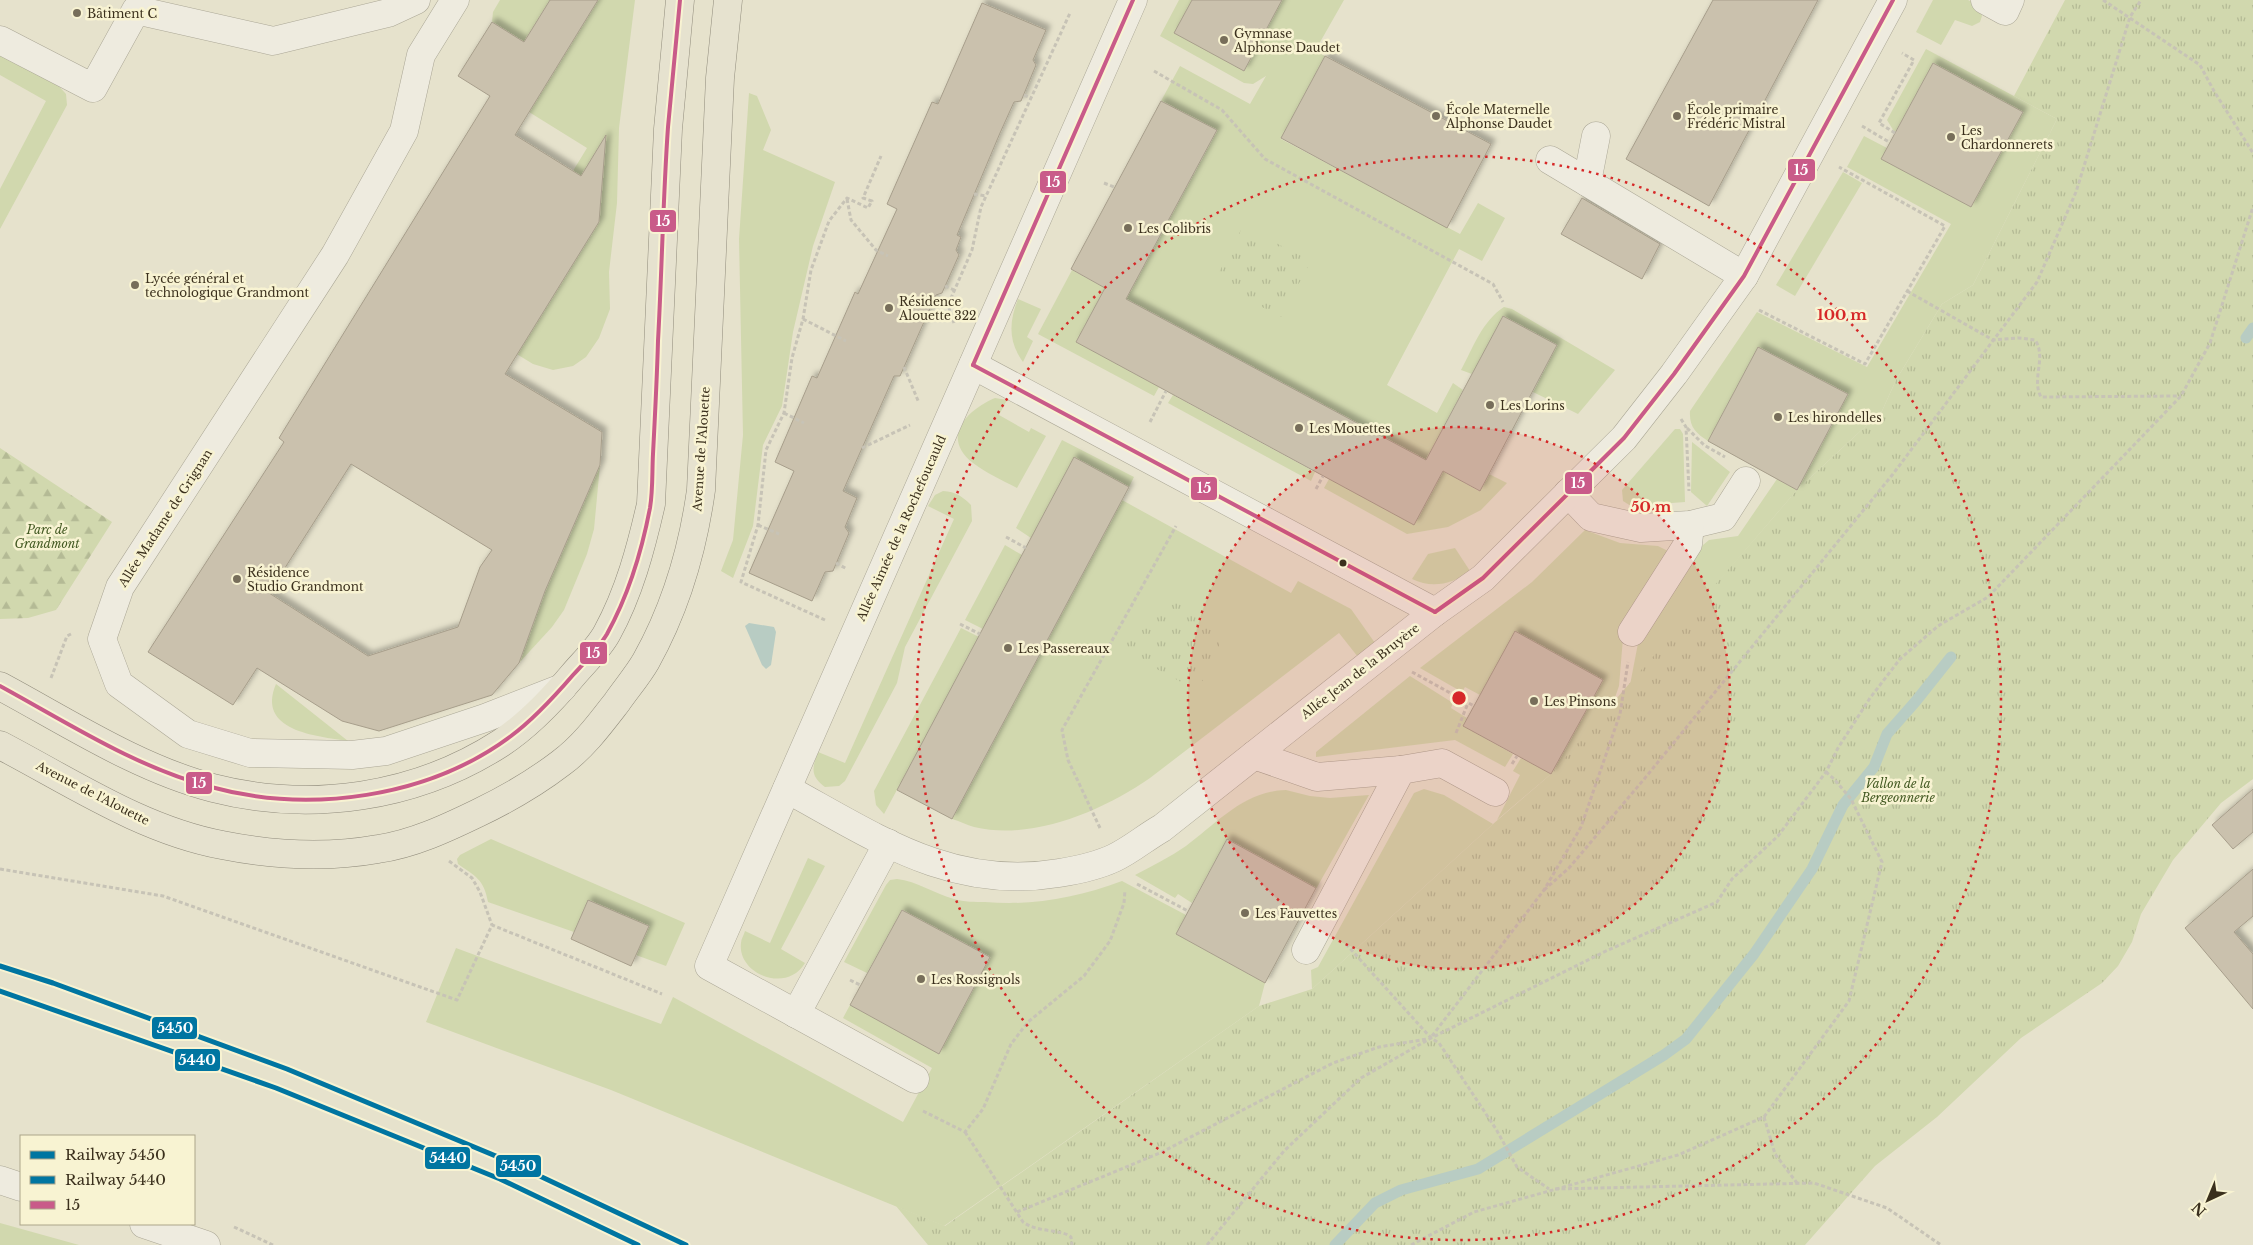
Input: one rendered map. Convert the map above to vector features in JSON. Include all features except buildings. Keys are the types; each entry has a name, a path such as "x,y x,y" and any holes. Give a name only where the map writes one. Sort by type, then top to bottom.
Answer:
{"main road":[{"path":"0,686 115,748 177,777 259,798 296,799 341,799 382,793 425,782 502,743 536,714 562,688 606,634 638,559 651,504 668,129 680,0"},
{"name":"Avenue de l'Alouette","path":"0,744 145,822 186,836 222,845 290,853 335,854 380,849 421,838 514,796 563,762 596,730 646,662 672,605 696,529 701,490 720,78 728,0"}],"street":[{"path":"0,40 93,88 136,10 186,10 273,41 388,13 416,0"},
{"name":"Allée Madame de Grignan","path":"455,0 421,54 404,131 386,164 335,255 120,587 102,639 119,684 188,734 250,753 352,755 386,751 485,718 562,688"},
{"name":"Allée Aimée de la Rochefoucauld","path":"915,1078 709,966 1133,0"},
{"name":"Allée Jean de la Bruyère","path":"787,789 888,843 928,862 972,874 1030,878 1082,869 1114,858 1162,828 1435,612 1483,578 1624,438 1674,374 1744,276 1894,0"},
{"path":"1587,182 1596,136"},
{"path":"1550,160 1744,276"},
{"path":"973,365 1435,612"},
{"path":"1568,493 1591,517 1641,528 1690,525 1723,517 1746,481"},
{"path":"1632,632 1688,544 1690,525"},
{"path":"1254,755 1317,777 1401,770 1442,763 1495,792"},
{"path":"1306,950 1401,770"},
{"path":"796,1014 888,843"},
{"path":"0,1180 20,1187"},
{"path":"147,1225 206,1245"}],"path":[{"path":"2103,0 2200,65 2253,153"},
{"path":"1544,890 1569,868 1893,474 2037,282 2076,192 2130,17 2141,0"},
{"path":"956,328 948,305 972,250 981,207 1070,13"},
{"path":"1895,133 1879,123 1914,60 1901,53"},
{"path":"1154,71 1222,110 1265,159 1493,284 1503,302"},
{"path":"1024,95 1031,98"},
{"path":"1861,126 1889,142"},
{"path":"847,198 868,208 872,201 863,198 881,156"},
{"path":"1754,308 1865,364 1945,226 1839,167"},
{"path":"1104,183 1114,187"},
{"path":"974,194 986,196"},
{"path":"847,198 851,220 876,250 888,256"},
{"path":"826,621 740,582 758,525 766,450 784,413 792,358 803,319 811,270 829,221 847,198"},
{"path":"1207,1245 1284,1151 1361,1078 1431,1038 1606,952 1717,902 1732,880 1778,836 1826,772 1838,748 1870,698 1900,659 1938,626 1988,597 2181,396 2210,343 2253,207"},
{"path":"945,286 954,290"},
{"path":"1907,290 1993,340 2019,338 2035,340 2040,347 2036,388 2041,397 2181,396"},
{"path":"803,319 846,341"},
{"path":"904,367 922,408"},
{"path":"1148,426 1166,391"},
{"path":"784,413 804,423"},
{"path":"1679,416 1686,427 1704,445 1724,458"},
{"path":"862,448 915,423"},
{"path":"1686,427 1690,525"},
{"path":"1316,489 1323,476"},
{"path":"758,525 779,534"},
{"path":"1104,837 1068,760 1062,730 1176,526"},
{"path":"1006,537 1026,548"},
{"path":"836,563 850,570"},
{"path":"960,624 980,634"},
{"path":"1017,1212 1160,1153 1333,1063 1379,1047 1431,1038 1544,890 1581,827 1620,714 1632,632"},
{"path":"1409,670 1474,706"},
{"path":"1411,1245 1474,1212 1678,1154 1764,1117 1849,1001 1882,862 1851,800 1834,778 1826,772"},
{"path":"0,869 163,896 457,1000 492,925 480,892 472,878 446,859"},
{"path":"1133,882 1188,911"},
{"path":"965,1132 982,1109 998,1072 1017,1036 1028,1022 1084,976 1110,941 1124,903 1125,886"},
{"path":"1323,918 1431,1038 1439,1043 1496,1129 1517,1167 1550,1189 1814,1183 1887,1208 1941,1245"},
{"path":"492,925 662,994"},
{"path":"915,1078 920,1110 965,1132 1023,1222 1030,1227 1055,1233 1067,1233 1072,1237 1072,1245"},
{"path":"1764,1117 1775,1154 1797,1183"}],"green space":[{"path":"500,0 550,0 524,42 492,22 493,12"},
{"path":"598,0 635,0 619,128 617,203 609,272 610,309 599,338 586,357 573,366 553,370 533,364 489,337 485,315 587,148 529,112"},
{"path":"1179,0 1192,0 1175,33 1244,71 1282,0 1344,0 1315,51 1325,56 1281,139 1460,234 1478,203 1505,218 1482,261 1459,249 1387,385 1437,413 1453,383 1463,390 1426,460 1126,299 1217,131 1161,101 1180,66 1250,104 1266,76 1253,84 1244,83 1160,36"},
{"path":"1933,0 1968,0 1978,5 1982,16 1980,22 1972,26 1955,20 1941,45 1916,32"},
{"name":"Vallon de la Bergeonnerie","path":"2065,0 2253,0 2253,779 2221,803 2173,860 2141,914 2132,942 2118,966 2102,983 2021,1038 1937,1117 1875,1166 1805,1245 928,1245 896,1206 945,1226 1259,1006 1312,989 1493,824 1551,774 1797,490 1882,411 1896,380 1942,304 1973,285 2057,119 2014,96"},
{"path":"1926,49 2057,119 1973,285 1942,304 1896,380 1882,411 1797,490 1848,394 1758,347 1708,441 1694,429 1690,411 1757,312 1867,367 1951,224 1847,167 1864,136 1887,148 1881,159 1971,207 2022,112 1933,63 1895,133 1887,120"},
{"path":"0,53 55,82 66,94 67,105 0,229 0,189 46,101 0,75"},
{"path":"749,93 757,96 771,130 763,150 835,182 813,246 793,332 782,406 763,445 753,526 733,578 721,571 733,540 743,435 739,239"},
{"path":"1843,172 1862,183 1795,296 1776,285"},
{"path":"1243,226 1311,261 1281,317 1214,282"},
{"path":"1072,270 1105,288 1076,342 1159,387 1154,396 1038,334"},
{"path":"1018,299 1041,309 1027,337 1033,341 1023,362 1012,339 1013,316"},
{"path":"1504,307 1512,309 1615,370 1578,414 1533,392 1557,345 1503,316 1472,374 1461,370 1484,327"},
{"path":"1173,395 1315,472 1311,481 1168,403"},
{"path":"995,398 1007,400 999,415 1029,432 1031,428 1046,436 1017,488 973,463 963,453 959,444 958,434 961,425 967,417"},
{"path":"1675,429 1680,429 1683,434 1685,502 1631,506 1623,501 1622,490"},
{"path":"1062,440 1134,477 1129,487 1074,458 1031,538 1016,528"},
{"path":"1692,442 1730,472 1707,506 1691,492"},
{"name":"Parc de Grandmont","path":"0,448 112,522 56,610 28,618 0,619"},
{"path":"600,465 594,529 587,554 564,610 552,627 519,663 545,591"},
{"path":"1443,471 1479,491 1489,474 1507,483 1481,510 1448,527 1407,534 1324,488 1329,479 1414,525"},
{"path":"1777,479 1797,490 1630,685 1639,638 1703,545 1709,540 1738,536"},
{"path":"943,491 959,495 971,505 972,521 905,647 897,683 845,781 839,786 825,787 817,779 814,771 814,763 818,752 845,763 954,519 928,506 935,495"},
{"path":"1122,500 1291,593 1298,581 1351,609 1375,643 1358,657 1339,633 1150,778 1111,802 1089,812 1043,826 1020,830 974,827 952,819"},
{"path":"1585,530 1620,543 1658,546 1668,551 1624,626 1619,686 1612,706 1551,774 1603,680 1515,632 1480,695 1465,687 1462,692 1420,668 1532,582"},
{"path":"1005,545 1022,555 983,629 965,620"},
{"path":"1455,548 1470,571 1457,579 1442,584 1427,584 1412,579 1428,554"},
{"path":"1175,602 1202,609 1219,630 1219,657 1196,690 1123,651 1138,627"},
{"path":"961,628 979,637 884,814 876,805 874,791"},
{"path":"1410,676 1453,703 1451,708 1467,718 1463,726 1513,754 1505,767 1455,740 1316,757 1316,752"},
{"path":"276,684 348,741 306,733 282,721 274,712 272,700"},
{"path":"1521,758 1551,774 1497,820 1520,775 1513,771"},
{"path":"1424,789 1444,795 1493,824 1312,989 1311,970 1318,967 1414,793"},
{"path":"1286,790 1310,796 1330,798 1369,795 1316,889 1227,839 1192,903 1178,894 1175,898 1135,875 1186,846 1220,818 1244,802 1271,792"},
{"path":"491,839 685,923 666,966 636,955 648,926 588,900 574,932 488,902 481,883 474,875 458,864 457,859 460,855"},
{"path":"808,858 825,866 781,949 805,963 797,972 787,977 765,976 747,964 742,954 742,938 745,931 770,943"},
{"path":"897,879 912,882 958,900 1003,903 1037,902 1071,896 1122,881 1186,915 1176,934 1265,983 1259,1006 944,1226 611,1090 426,1022 456,948 661,1024 673,997 903,1122 932,1068 843,1018 850,1005 939,1054 990,957 902,910 867,973 844,962 886,885 890,880"},
{"path":"0,1223 79,1245 0,1245"}],"shaded area":[{"path":"749,623 774,627 776,632 771,665 766,669 762,665 745,626"}],"waterway":[{"path":"2246,338 2253,328"},
{"path":"1335,1245 1375,1203 1401,1190 1478,1169 1664,1055 1686,1039 1754,954 1812,869 1843,805 1874,767 1887,734 1951,657"}],"rail line":[{"name":"5450","path":"0,966 53,983 287,1069 510,1162 686,1245"},
{"name":"5440","path":"0,991 276,1088 500,1179 638,1245"}],"transit line":[{"name":"15","path":"0,686 102,743 156,768 211,787 249,795 288,799 327,799 367,795 405,787 443,774 478,757 511,736 544,707 600,645 615,619 633,573 650,508 666,154 680,0"},
{"name":"15","path":"973,365 1133,0"},
{"name":"15","path":"1435,612 1483,578 1624,438 1674,374 1744,276 1893,0"},
{"name":"15","path":"973,365 1435,612"}],"place":[{"name":"Bâtiment C","path":"77,13"},
{"name":"Gymnase Alphonse Daudet","path":"1224,40"},
{"name":"École Maternelle Alphonse Daudet","path":"1436,116"},
{"name":"École primaire Frédéric Mistral","path":"1677,116"},
{"name":"Les Chardonnerets","path":"1951,137"},
{"name":"Les Colibris","path":"1128,228"},
{"name":"Lycée général et technologique Grandmont","path":"135,285"},
{"name":"Résidence Alouette 322","path":"889,308"},
{"name":"Les Lorins","path":"1490,405"},
{"name":"Les hirondelles","path":"1778,417"},
{"name":"Les Mouettes","path":"1299,428"},
{"name":"Résidence Studio Grandmont","path":"237,579"},
{"name":"Les Passereaux","path":"1008,648"},
{"name":"Les Pinsons","path":"1534,701"},
{"name":"Les Fauvettes","path":"1245,913"},
{"name":"Les Rossignols","path":"921,979"}]}
